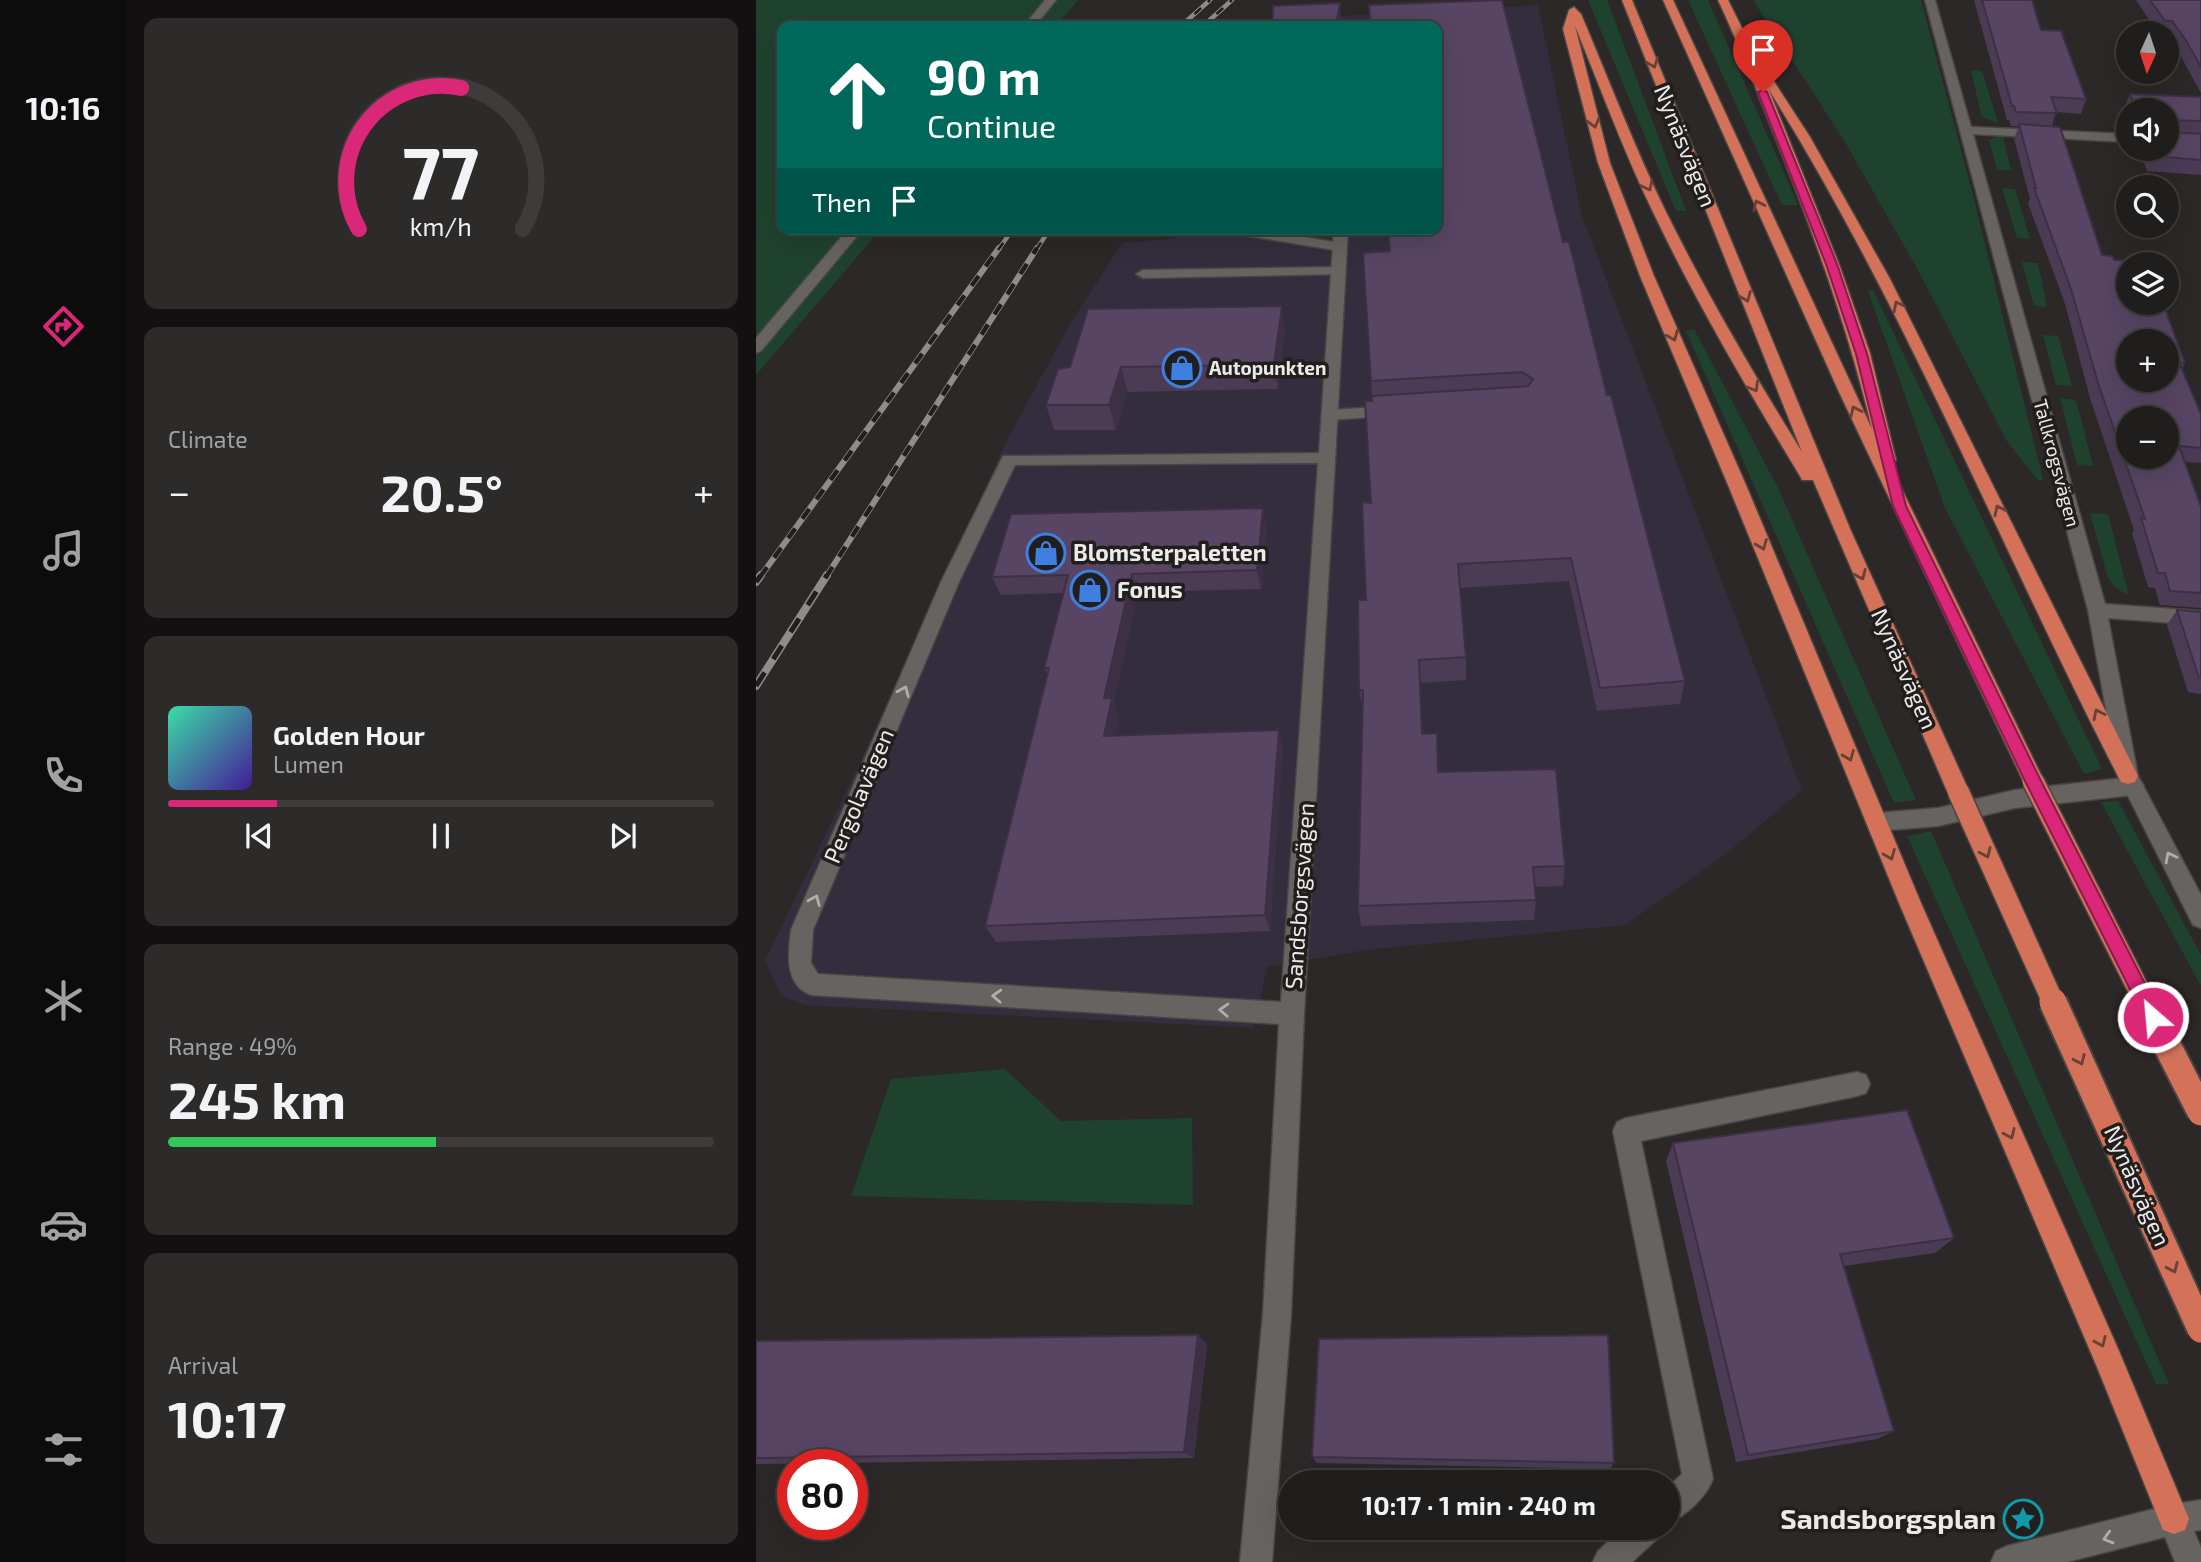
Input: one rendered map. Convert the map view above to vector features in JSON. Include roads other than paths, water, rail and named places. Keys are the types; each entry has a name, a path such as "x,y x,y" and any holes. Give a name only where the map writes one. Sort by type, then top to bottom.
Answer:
{"highway":[{"name":"Nynäsvägen","path":"1627,0 1842,531 2201,1329"},
{"name":"Nynäsvägen","path":"1668,0 1750,186 1899,506 2033,781 2201,1112"},
{"path":"1723,0 1745,46 1840,289 1862,354 1899,506"},
{"path":"1572,5 1642,173 1705,299 1752,384 1842,531"},
{"path":"1572,5 1569,29 1604,163 1647,276 1877,822 2109,1361 2187,1517"},
{"path":"1745,46 1823,166 1897,303 2131,781"}],"street":[{"path":"1033,21 1051,0"},
{"name":"Tallkrogsvägen","path":"1930,0 2097,610 2131,781 2201,918"},
{"path":"1966,130 2116,137"},
{"path":"756,348 851,235"},
{"path":"1303,235 1340,238"},
{"name":"Sandsborgsvägen","path":"1256,1562 1277,1314 1292,1014 1340,238"},
{"path":"1143,274 1339,271"},
{"path":"1330,415 1412,410"},
{"name":"Pergolavägen","path":"1292,1014 811,984 799,965 802,930 950,582 1009,460 1328,458"},
{"path":"2097,610 2201,618"},
{"path":"1877,822 1938,817 2015,799 2131,781"},
{"path":"1680,1496 1698,1479 1626,1131 1857,1084"},
{"path":"2007,1562 2187,1517 2190,1562"},
{"path":"1609,1562 1633,1540"}],"railway":[{"path":"1187,21 1210,0"},
{"path":"1209,21 1232,0"},
{"path":"998,250 1009,235"},
{"path":"1036,250 1046,235"},
{"path":"760,577 999,248"},
{"path":"826,577 1037,248"},
{"path":"756,582 761,575"},
{"path":"756,686 827,575"}],"place":[{"name":"Autopunkten","path":"1182,368"},
{"name":"Blomsterpaletten","path":"1046,553"},
{"name":"Fonus","path":"1090,590"},
{"name":"Sandsborgsplan","path":"2023,1519"}]}
